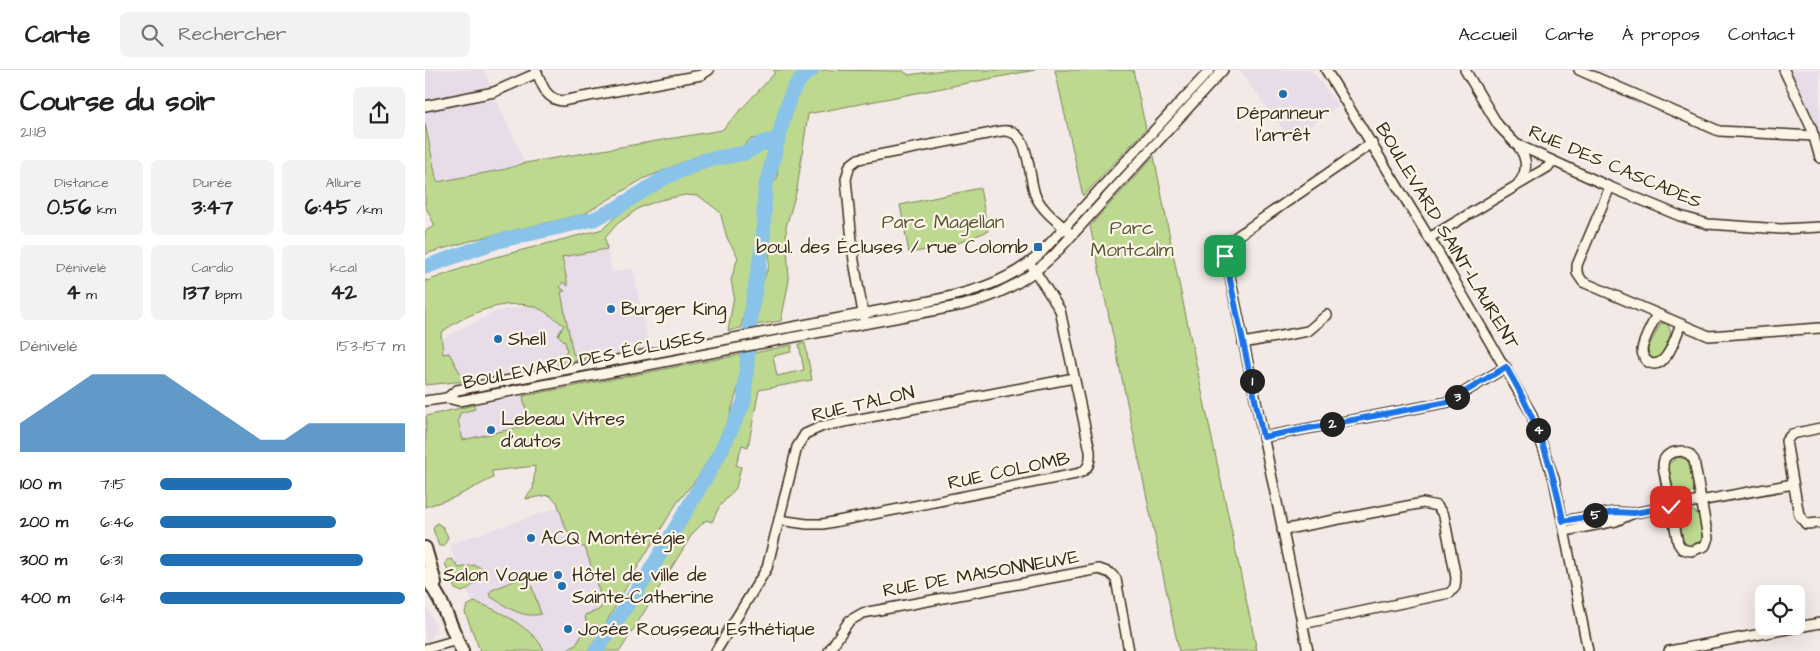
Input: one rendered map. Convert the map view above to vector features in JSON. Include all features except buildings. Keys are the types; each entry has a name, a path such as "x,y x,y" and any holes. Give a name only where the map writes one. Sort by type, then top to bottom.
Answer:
{"highway":[{"path":"425,548 440,600 459,645"},
{"path":"425,574 440,600"}],"street":[{"path":"425,106 494,92 537,72 546,92 553,99 566,100 701,74 709,70"},
{"name":"BOULEVARD DES ÉCLUSES","path":"447,398 457,390 977,290 1002,280 1029,263 1064,228 1210,70"},
{"name":"BOULEVARD DES ÉCLUSES","path":"447,398 459,401 865,324 985,299 1009,288 1035,271 1071,235 1223,70"},
{"name":"RUE DES CASCADES","path":"1465,70 1498,125 1516,144 1610,187 1680,216 1708,224 1787,230 1820,227"},
{"path":"1579,70 1719,130 1743,134 1814,136"},
{"path":"1784,70 1814,136 1820,158"},
{"name":"BOULEVARD SAINT-LAURENT","path":"1326,71 1372,143 1506,367 1526,404 1543,442 1554,479 1588,651"},
{"path":"865,324 854,265 846,179 850,165 859,159 1002,131 1012,131 1022,140 1037,198 1043,208 1071,235"},
{"path":"1308,651 1225,256 1228,244 1372,143"},
{"path":"1515,186 1523,178 1526,168 1524,156 1516,144"},
{"path":"1429,238 1548,167 1552,161"},
{"path":"1610,187 1578,262 1577,273 1581,280 1588,285 1713,336 1820,328"},
{"name":"RUE COLOMB","path":"779,520 823,524 1082,472 1089,464 1090,455 1059,306 1029,263"},
{"path":"1657,314 1642,350 1645,359 1651,363 1658,363 1665,359 1681,324"},
{"path":"1243,343 1308,331 1327,315"},
{"path":"1263,437 1448,402 1506,367"},
{"name":"RUE TALON","path":"716,651 767,568 797,447 802,437 811,430 1073,378"},
{"path":"425,401 447,398"},
{"path":"1820,428 1796,432 1787,438 1793,484 1801,519 1806,524 1820,523"},
{"path":"1677,451 1686,452 1694,460 1701,501 1708,538 1705,546 1697,550 1686,550 1679,546 1671,507 1663,460 1668,455 1677,451"},
{"path":"1563,521 1614,512 1634,513 1793,484"},
{"path":"1282,530 1427,502 1440,508 1444,516 1456,578 1455,586 1450,593 1302,624"},
{"path":"1565,531 1616,521 1634,513"},
{"name":"RUE DE MAISONNEUVE","path":"829,651 846,625 858,614 1099,569 1110,573 1117,583 1129,651"},
{"path":"1669,651 1820,623"},
{"path":"425,649 459,645"}],"shaded area":[{"path":"425,70 484,70 491,88 425,101"},
{"path":"1240,70 1312,70 1338,106 1290,140"},
{"path":"1790,70 1820,70 1820,132"},
{"path":"496,99 525,163 506,169 437,182 425,123 425,111"},
{"path":"607,249 612,272 633,268 649,347 455,383 441,349 441,339 497,311 561,300 553,259"},
{"path":"523,396 529,425 462,441 454,409"},
{"path":"559,507 566,529 581,547 585,546 603,604 576,645 566,651 544,651 536,639 513,620 474,602 467,591 449,544"},
{"path":"425,604 436,627 432,638 425,643"}],"green space":[{"path":"774,70 803,70 787,87 773,136 751,139 741,148 702,154 643,179 584,214 477,239 425,254 425,231 435,226 425,205 425,123 437,182 506,169 525,163 722,130 774,74"},
{"path":"819,70 903,71 909,75 943,70 1035,70 808,114 797,189 786,227 789,281 781,321 755,325 757,298 769,265 769,186 777,179 783,135 793,104 809,78"},
{"path":"1055,70 1133,70 1146,129 1083,196"},
{"path":"766,149 773,151 761,197 760,233 741,328 728,331 734,296 731,280 738,257 727,238 720,212 699,196 685,195 660,200 639,208 617,224 605,238 607,249 562,257 568,286 563,282 560,287 565,291 561,292 573,354 586,354 588,358 558,364 557,360 567,351 565,342 558,335 564,325 538,308 514,304 501,306 487,309 462,319 441,333 443,354 449,353 463,378 473,376 476,380 425,385 425,279 427,281 488,259 603,229 632,205 684,174"},
{"name":"Parc Montcalm","path":"1154,156 1177,274 1257,651 1179,651 1090,226"},
{"name":"Parc Magellan","path":"980,188 988,231 951,246 909,253 900,205"},
{"path":"1661,323 1668,324 1671,334 1662,355 1654,359 1649,355 1648,348"},
{"path":"805,343 812,380 759,390 748,447 742,445 736,465 741,467 736,488 719,507 712,522 706,520 693,533 620,651 604,651 650,568 728,446 741,415 754,353 792,345 791,352 773,356 777,376 804,370 799,344"},
{"path":"744,354 738,388 729,418 715,448 698,477 677,503 640,563 606,623 594,651 566,651 576,645 587,627 585,615 599,610 603,604 585,547 581,547 566,529 557,502 549,495 526,499 533,489 535,466 492,471 493,478 453,498 425,507 426,416 474,405 475,409 460,413 458,421 463,440 529,425 523,396"},
{"path":"1678,457 1688,460 1694,492 1674,496 1668,464"},
{"path":"1692,510 1702,524 1702,538 1700,542 1689,546 1682,540 1678,519 1682,512"},
{"path":"437,523 443,527 448,537 444,546 439,546 433,529"},
{"path":"452,559 459,568 474,565 482,568 475,583 462,592 455,589 445,563 447,560"},
{"path":"528,575 541,614 527,615 515,611 489,594 492,590"},
{"path":"474,602 504,614 524,628 540,643 544,651 480,651 465,612 467,606"}],"waterway":[{"path":"425,267 498,241 594,219 615,209 664,178 706,160 745,153 764,142 778,140 793,92 804,76 812,70"},
{"path":"596,651 647,576 719,455 744,402 751,313 763,242 765,189 778,140"}],"place":[{"name":"Dépanneur l'arrêt","path":"1283,94"},
{"name":"boul. des Écluses / rue Colomb","path":"1038,247"},
{"name":"Burger King","path":"611,309"},
{"name":"Shell","path":"498,339"},
{"name":"Lebeau Vitres d'autos","path":"491,430"},
{"name":"ACQ Montérégie","path":"531,538"},
{"name":"Salon Vogue","path":"558,575"},
{"name":"Hôtel de ville de Sainte-Catherine","path":"562,586"},
{"name":"Josée Rousseau Esthétique","path":"568,629"}],"route":[{"path":"1225,256 1263,437 1448,402 1506,367 1531,413 1543,442 1554,479 1563,521 1614,512 1634,513 1671,507"}]}
